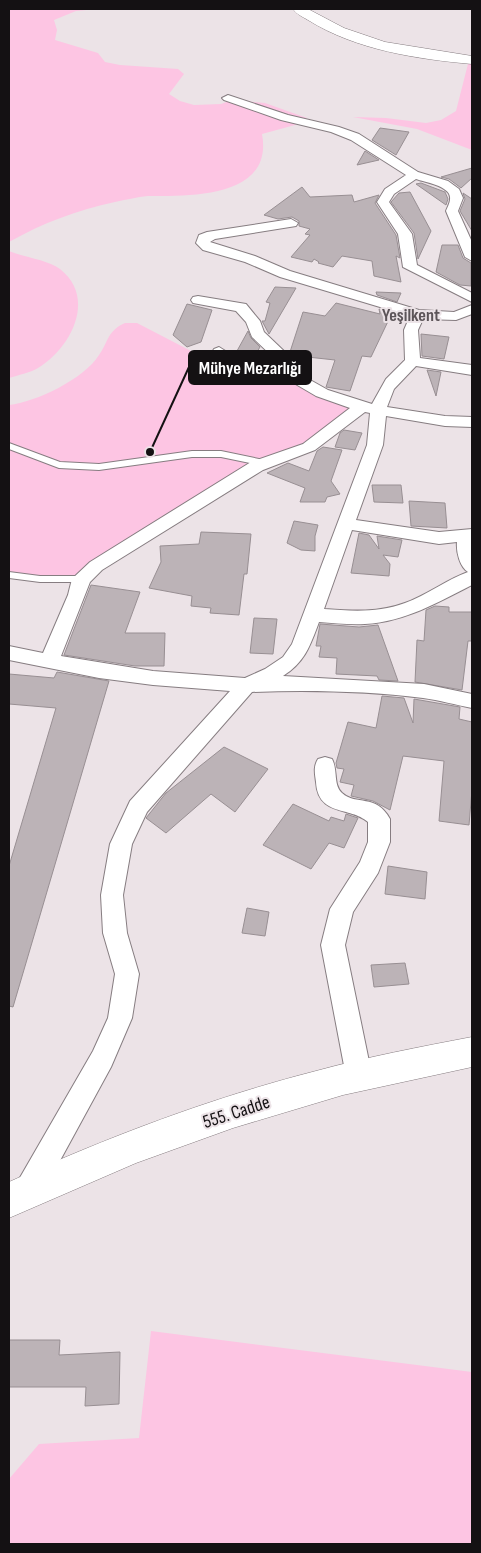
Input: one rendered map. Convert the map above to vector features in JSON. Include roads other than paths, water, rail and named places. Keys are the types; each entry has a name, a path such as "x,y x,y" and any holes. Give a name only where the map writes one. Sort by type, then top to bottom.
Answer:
{"street":[{"path":"299,9 330,27 366,40 418,52 472,60"},
{"path":"228,98 285,118 335,129 355,137 414,175 428,179 455,192 472,194"},
{"path":"428,179 448,171"},
{"path":"414,175 389,192 383,202 405,234 410,267 472,298"},
{"path":"455,192 457,198 452,210 472,257"},
{"path":"291,223 212,235 204,238 203,243 208,247 250,258 286,274 418,314 456,316 472,309"},
{"path":"198,300 241,307 253,321 257,334 281,356 290,375"},
{"path":"49,662 77,595 81,579 96,566 264,463 309,447 370,408 386,388 413,361 411,330 418,314"},
{"path":"219,352 216,359 218,365 228,370 246,373 290,375 322,393 370,408 445,421 472,422"},
{"path":"413,361 472,370"},
{"path":"19,1195 102,1060 120,1018 127,974 116,933 112,895 121,844 138,807 247,685 272,674 290,662 301,645 375,445 379,427 370,408"},
{"path":"346,524 439,538 472,536"},
{"path":"472,536 466,541 465,550 472,567"},
{"path":"312,614 364,618 389,615 412,607 472,577"},
{"path":"9,653 49,662 152,678 247,685 294,683 359,686 424,691 472,700"},
{"path":"325,765 327,790 337,802 368,809 379,820 379,842 370,866 342,909 332,945 359,1076"},
{"name":"555. Cadde","path":"19,1195 143,1142 267,1100 359,1076 472,1052"}],"lane":[{"path":"9,446 59,465 99,467 192,454 222,454 264,463"},
{"path":"9,575 40,579 81,579"}],"place":[{"name":"Mühye Mezarlığı","path":"150,452"}],"district":[{"name":"Yeşilkent","path":"411,315"}]}
